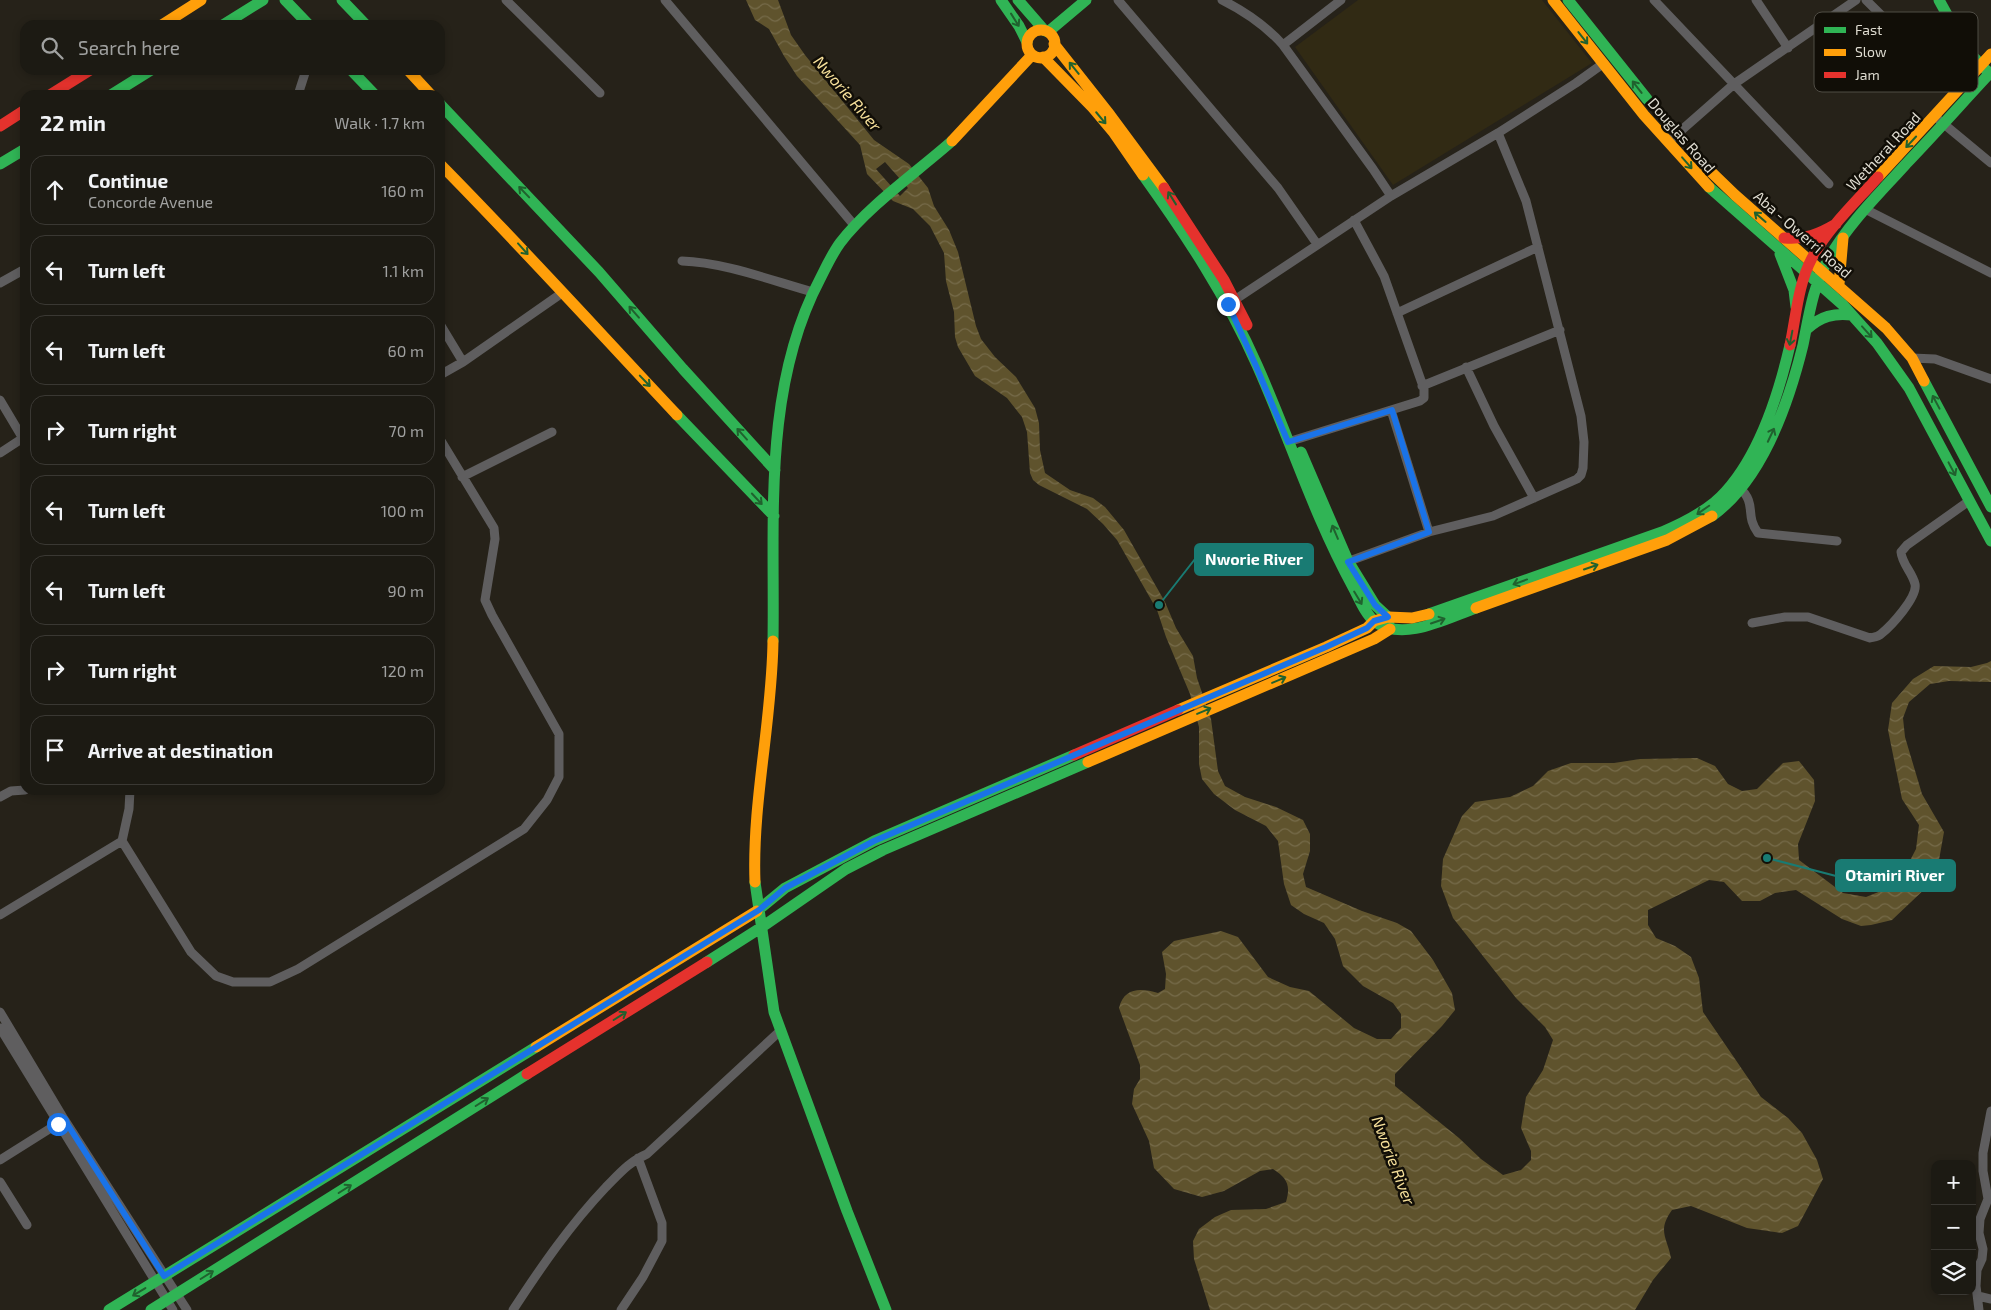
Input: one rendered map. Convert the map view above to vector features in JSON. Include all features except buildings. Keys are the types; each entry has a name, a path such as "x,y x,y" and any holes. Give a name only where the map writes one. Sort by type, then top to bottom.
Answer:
{"main road":[{"path":"170,20 201,0"},
{"path":"231,20 263,0"},
{"path":"285,0 304,20"},
{"path":"342,0 361,20"},
{"path":"1001,0 1019,26 1027,42 1028,50 1038,56 1093,108 1114,133 1232,302"},
{"path":"886,1310 780,1031 774,1012 759,910 755,878 758,821 769,722 773,657 775,470 784,386 794,343 805,310 835,250 854,225 953,139 1038,56 1051,52 1054,44 1053,37 1018,0"},
{"path":"1027,42 1028,37 1034,31 1047,31 1086,0"},
{"name":"Douglas Road","path":"1552,0 1603,64 1672,134 1714,193 1806,274"},
{"path":"1568,0 1655,110"},
{"path":"1939,0 1946,12"},
{"path":"1054,44 1141,153 1172,197 1232,302 1256,366 1292,440 1344,563 1374,621"},
{"name":"Wetheral Road","path":"1978,80 1987,71 1991,54"},
{"path":"1978,62 1987,71"},
{"path":"58,90 82,75"},
{"path":"119,90 143,75"},
{"path":"356,75 370,90"},
{"path":"413,75 427,90"},
{"name":"Wetheral Road","path":"1389,623 1418,628 1668,540 1695,528 1727,502 1766,445 1780,415 1799,358 1822,270 1843,238 1939,120 1957,92"},
{"name":"Wetheral Road","path":"1389,623 1438,611 1669,529 1683,523 1717,500 1744,464 1765,426 1774,403 1784,368 1796,307 1810,260 1836,224 1966,92"},
{"path":"445,109 599,272 682,369 775,470"},
{"path":"0,126 20,113"},
{"name":"Aba - Owerri Road","path":"1672,134 1707,169 1839,284 1886,328 1912,358 1991,507"},
{"path":"0,164 20,152"},
{"path":"445,169 512,237 581,314 774,516"},
{"path":"1784,238 1800,240 1812,238 1836,224"},
{"path":"1839,284 1843,238"},
{"path":"1779,251 1794,290 1796,307"},
{"name":"Aba - Owerri Road","path":"1806,274 1852,315 1886,355 1909,388 1991,541"},
{"path":"1806,329 1814,321 1825,315 1838,313 1852,315"},
{"path":"1344,563 1389,623"},
{"path":"1374,621 1389,623"},
{"path":"151,1310 172,1302 762,927 846,869 883,850 1174,724 1232,693 1367,628 1374,621"},
{"path":"109,1310 759,910 785,888 874,841 1171,712 1232,693 1374,639 1389,623"}],"street":[{"path":"506,0 600,93"},
{"path":"665,0 854,225"},
{"path":"1118,0 1278,188 1317,244"},
{"path":"1222,0 1274,34 1374,169 1391,196"},
{"path":"1283,45 1341,0"},
{"path":"1654,0 1829,184"},
{"path":"1756,0 1788,48"},
{"path":"1839,12 1856,0"},
{"path":"1866,0 1878,12"},
{"path":"1672,134 1734,84 1814,30"},
{"path":"1232,302 1391,196 1498,133 1613,57"},
{"path":"300,90 304,75"},
{"path":"1939,120 1991,163"},
{"path":"1344,563 1429,532 1493,516 1576,480 1583,472 1584,442 1581,416 1560,330 1526,201 1498,133"},
{"path":"1866,209 1991,273"},
{"path":"1292,440 1420,401 1425,393 1377,262 1354,220"},
{"path":"1397,313 1538,247"},
{"path":"682,261 695,261 721,267 813,292"},
{"path":"0,283 20,272"},
{"path":"445,372 463,362 562,293"},
{"path":"1422,386 1560,330"},
{"path":"445,332 463,362"},
{"path":"1912,358 1935,358 1991,379"},
{"path":"1466,367 1494,426 1534,498"},
{"path":"0,400 20,433"},
{"path":"1392,410 1429,532"},
{"path":"462,477 552,432"},
{"path":"0,452 20,442"},
{"path":"122,841 191,952 216,976 234,982 270,982 298,969 524,829 547,800 560,777 559,734 485,600 495,539 494,528 445,447"},
{"path":"1739,487 1748,495 1750,515 1753,526 1758,533 1837,541"},
{"path":"1752,623 1785,617 1808,617 1870,638 1880,636 1905,609 1914,595 1915,584 1901,552 1907,545 1969,501"},
{"path":"0,797 11,791 20,790"},
{"path":"0,915 122,841 130,809 130,795"},
{"path":"0,1012 61,1121"},
{"path":"0,1028 61,1121 160,1279 172,1302 187,1310"},
{"path":"512,1310 544,1261 585,1209 628,1165 648,1154 780,1031"},
{"path":"1979,1310 1976,1286 1983,1249 1979,1233 1980,1219 1988,1199 1983,1171 1983,1153 1991,1112"},
{"path":"0,1160 61,1121"},
{"path":"621,1310 643,1277 662,1241 662,1224 638,1158"},
{"path":"0,1182 27,1225"},
{"path":"1978,1296 1991,1300"}],"shaded area":[{"path":"1358,0 1542,0 1592,63 1393,185 1295,47"}],"water":[{"path":"746,0 778,0 791,35 805,55 874,140 909,164 928,188 934,206 949,230 958,252 976,326 981,339 995,357 1016,377 1035,408 1039,423 1040,450 1045,473 1070,490 1093,498 1105,507 1124,530 1193,656 1197,678 1211,719 1218,771 1225,786 1245,797 1276,807 1303,820 1310,834 1310,851 1303,874 1306,887 1362,911 1397,923 1411,931 1433,960 1452,993 1455,1010 1395,1074 1395,1086 1459,1138 1481,1159 1503,1175 1521,1170 1531,1160 1531,1151 1521,1128 1526,1097 1543,1070 1553,1040 1545,1027 1516,998 1453,918 1441,886 1443,859 1462,816 1475,802 1510,797 1533,786 1548,771 1571,763 1614,763 1640,759 1697,758 1715,766 1728,784 1742,791 1757,789 1783,763 1799,761 1814,780 1815,801 1798,844 1799,860 1843,893 1866,897 1886,889 1902,876 1916,849 1919,825 1902,799 1888,730 1892,703 1913,679 1934,666 1971,667 1991,661 1991,682 1949,681 1930,684 1909,702 1903,718 1905,737 1922,794 1944,832 1939,860 1930,884 1892,920 1861,926 1842,919 1796,890 1775,893 1760,901 1742,901 1724,882 1709,880 1648,910 1648,925 1656,938 1675,946 1691,957 1699,978 1703,1012 1761,1097 1788,1118 1802,1133 1817,1160 1823,1179 1798,1226 1782,1233 1747,1228 1691,1206 1672,1210 1667,1217 1664,1229 1671,1258 1653,1280 1635,1310 1210,1310 1194,1259 1193,1241 1199,1229 1215,1217 1231,1210 1266,1209 1286,1202 1287,1182 1273,1169 1260,1171 1224,1191 1202,1197 1174,1189 1154,1168 1149,1141 1132,1104 1134,1089 1140,1079 1140,1065 1119,1008 1121,1001 1125,996 1134,991 1145,990 1158,993 1165,989 1166,974 1162,952 1174,941 1221,931 1238,937 1268,977 1290,987 1309,991 1354,1028 1377,1039 1391,1039 1401,1028 1401,1014 1393,1003 1363,986 1343,966 1335,939 1324,923 1304,914 1291,905 1284,884 1278,841 1266,826 1235,810 1214,794 1202,779 1199,764 1199,727 1190,694 1157,610 1117,540 1087,509 1039,485 1033,480 1030,473 1027,432 1022,417 1007,398 975,376 958,347 955,337 954,312 946,281 944,253 930,226 913,209 893,201 867,174 860,145 797,76 769,29 755,20","holes":["885,162 908,188 900,196 876,169"]}],"traffic: fast":[{"path":"231,20 263,0"},
{"path":"285,0 304,20"},
{"path":"342,0 361,20"},
{"path":"1001,0 1019,26 1027,42"},
{"path":"1018,0 1045,31"},
{"path":"1048,32 1086,0"},
{"path":"1568,0 1647,99"},
{"path":"1939,0 1946,12"},
{"path":"1978,62 1986,70"},
{"path":"1978,86 1991,72"},
{"path":"119,90 143,75"},
{"path":"356,75 370,90"},
{"path":"1712,516 1730,501 1745,482 1771,438 1790,391 1803,345 1815,289 1829,258 1865,209 1973,92"},
{"path":"445,109 599,272 683,369 775,470"},
{"path":"773,641 773,503 780,410 788,365 801,321 829,261 851,229 952,141"},
{"path":"0,164 20,152"},
{"path":"1143,175 1175,220 1233,315 1269,393 1326,533 1368,615 1375,622 1386,628 1399,630 1425,626 1476,608"},
{"path":"1709,187 1843,305 1877,343 1909,388 1991,541"},
{"path":"1780,254 1794,290 1796,307"},
{"path":"1807,329 1817,321 1828,316 1852,315"},
{"path":"1429,614 1662,532 1690,519 1709,507 1730,487 1754,450 1772,408 1790,345"},
{"path":"1924,381 1991,507"},
{"path":"677,415 774,516"},
{"path":"1301,452 1348,561 1375,605 1388,617 1389,624"},
{"path":"757,911 785,888 874,841 1074,755"},
{"path":"707,962 846,869 883,850 1088,762"},
{"path":"755,882 774,1012 847,1211 886,1310"},
{"path":"109,1310 536,1047"},
{"path":"151,1310 527,1074"}],"traffic: slow":[{"path":"170,20 201,0"},
{"path":"1553,0 1644,115 1709,187"},
{"path":"1041,30 1051,34 1055,44 1051,54 1041,58 1031,54 1027,44 1031,34 1041,30"},
{"path":"1054,44 1164,188"},
{"path":"1978,68 1991,54"},
{"path":"952,141 1032,55"},
{"path":"1043,57 1093,108 1114,133 1143,175"},
{"path":"413,75 426,90"},
{"path":"1878,177 1956,92"},
{"path":"1705,166 1735,195 1886,328 1912,358 1924,381"},
{"path":"445,169 530,257 677,415"},
{"path":"1839,284 1843,238"},
{"path":"1476,608 1667,540 1712,516"},
{"path":"1178,710 1326,647 1367,628 1374,621 1388,617 1412,618 1429,614"},
{"path":"1088,762 1374,639 1390,629"},
{"path":"755,882 756,822 772,671 773,641"},
{"path":"536,1047 757,911"}],"traffic: jam":[{"path":"58,90 82,75"},
{"path":"0,126 20,113"},
{"path":"1790,345 1800,290 1812,258 1834,226 1878,177"},
{"path":"1164,188 1224,280 1247,325"},
{"path":"1784,238 1811,236 1836,224"},
{"path":"1074,755 1178,710"},
{"path":"527,1074 707,962"}],"place":[{"name":"Nworie River","path":"1159,605"},
{"name":"Otamiri River","path":"1767,858"}],"route":[{"path":"58,1124 64,1119 164,1276 759,910 785,888 821,868 874,841 1326,647 1367,628 1374,621 1388,617 1375,605 1348,562 1429,532 1392,410 1288,442 1228,304"}]}
